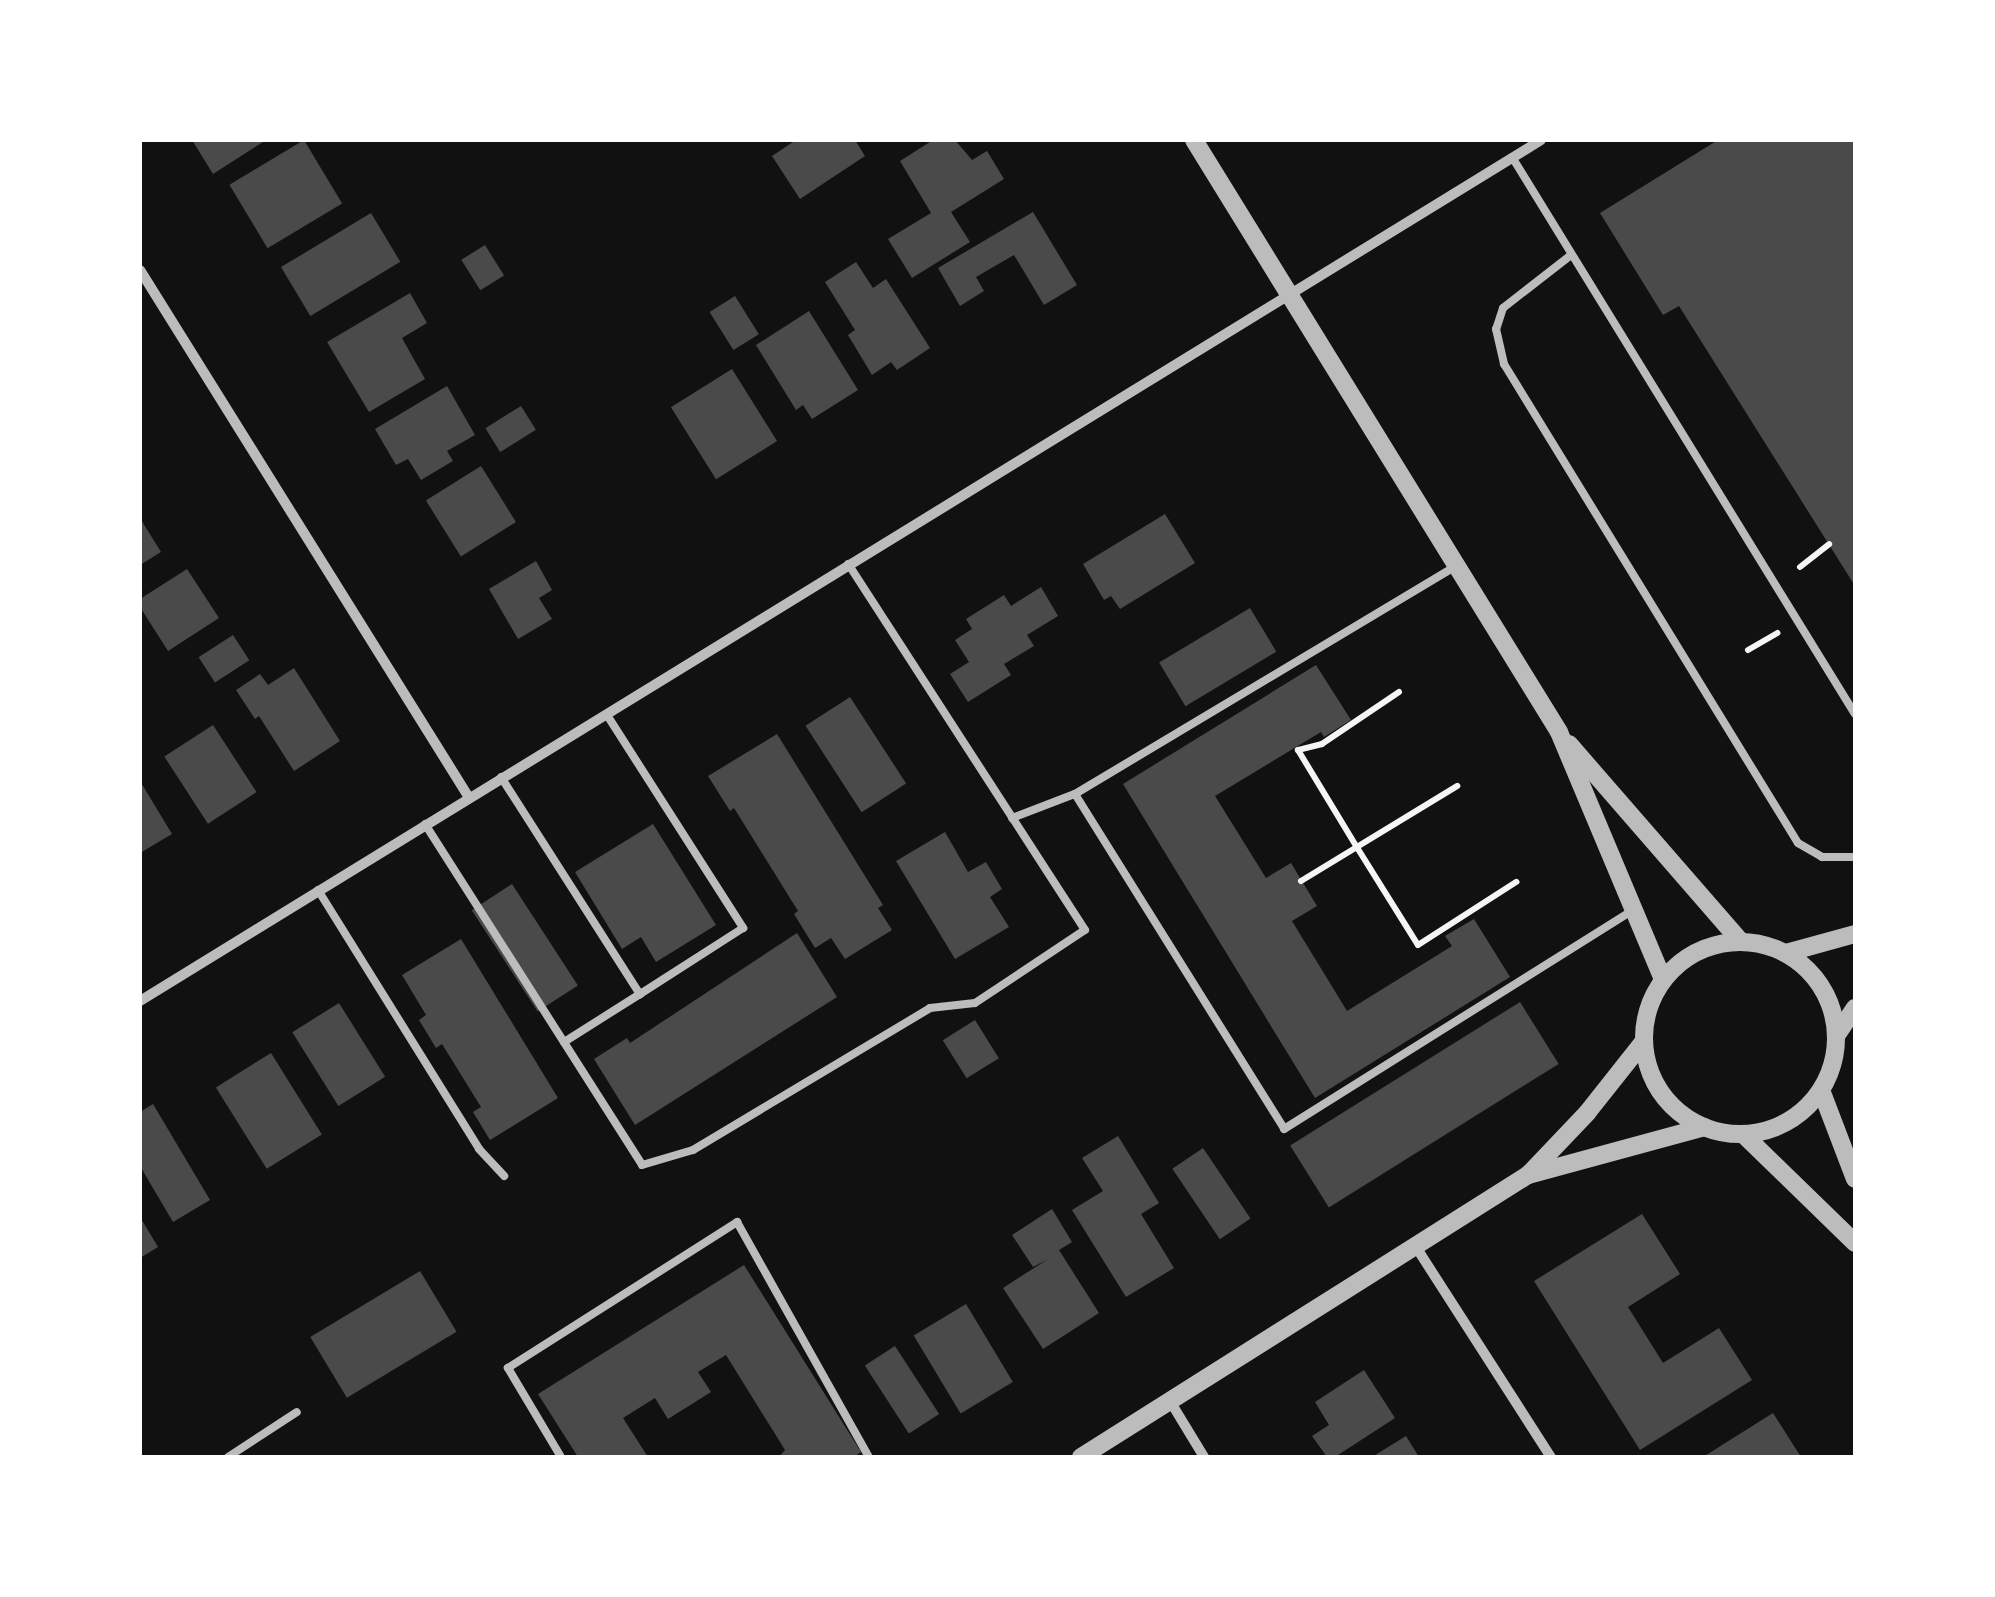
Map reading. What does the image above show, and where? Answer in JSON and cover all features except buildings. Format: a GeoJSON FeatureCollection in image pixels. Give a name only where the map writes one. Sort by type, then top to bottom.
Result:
{"type":"FeatureCollection","features":[{"type":"Feature","properties":{"kind":"street"},"geometry":{"type":"LineString","coordinates":[[1194,140],[1559,732],[1664,979]]}},
{"type":"Feature","properties":{"kind":"street"},"geometry":{"type":"LineString","coordinates":[[140,1001],[1540,140]]}},
{"type":"Feature","properties":{"kind":"street"},"geometry":{"type":"LineString","coordinates":[[140,270],[468,796]]}},
{"type":"Feature","properties":{"kind":"street"},"geometry":{"type":"LineString","coordinates":[[1559,732],[1740,942]]}},
{"type":"Feature","properties":{"kind":"street"},"geometry":{"type":"LineString","coordinates":[[1786,954],[1855,934]]}},
{"type":"Feature","properties":{"kind":"street"},"geometry":{"type":"LineString","coordinates":[[1528,1175],[1704,1127],[1743,1134],[1772,1128],[1792,1118],[1821,1090],[1834,1059],[1836,1036],[1823,989],[1786,954],[1740,942],[1691,954],[1664,979],[1646,1017],[1644,1041],[1651,1074],[1666,1098],[1704,1127]]}},
{"type":"Feature","properties":{"kind":"street"},"geometry":{"type":"LineString","coordinates":[[1836,1036],[1855,1008]]}},
{"type":"Feature","properties":{"kind":"street"},"geometry":{"type":"LineString","coordinates":[[1081,1457],[1528,1175],[1587,1113],[1644,1041]]}},
{"type":"Feature","properties":{"kind":"street"},"geometry":{"type":"LineString","coordinates":[[1821,1090],[1851,1156],[1855,1179]]}},
{"type":"Feature","properties":{"kind":"street"},"geometry":{"type":"LineString","coordinates":[[1743,1134],[1855,1243]]}},
{"type":"Feature","properties":{"kind":"street"},"geometry":{"type":"LineString","coordinates":[[1416,1248],[1551,1457]]}},
{"type":"Feature","properties":{"kind":"street"},"geometry":{"type":"LineString","coordinates":[[1170,1402],[1204,1457]]}},
{"type":"Feature","properties":{"kind":"lane"},"geometry":{"type":"LineString","coordinates":[[1512,158],[1855,714]]}},
{"type":"Feature","properties":{"kind":"lane"},"geometry":{"type":"LineString","coordinates":[[1571,255],[1504,308],[1496,329],[1504,364],[1798,843],[1822,857],[1855,858]]}},
{"type":"Feature","properties":{"kind":"lane"},"geometry":{"type":"LineString","coordinates":[[425,824],[642,1165],[693,1150],[930,1008],[975,1003],[1085,930],[848,564]]}},
{"type":"Feature","properties":{"kind":"lane"},"geometry":{"type":"LineString","coordinates":[[1012,818],[1076,794],[1457,565]]}},
{"type":"Feature","properties":{"kind":"lane"},"geometry":{"type":"LineString","coordinates":[[564,1042],[743,928],[607,714]]}},
{"type":"Feature","properties":{"kind":"lane"},"geometry":{"type":"LineString","coordinates":[[501,776],[640,994]]}},
{"type":"Feature","properties":{"kind":"lane"},"geometry":{"type":"LineString","coordinates":[[1076,794],[1284,1129],[1634,910]]}},
{"type":"Feature","properties":{"kind":"lane"},"geometry":{"type":"LineString","coordinates":[[318,890],[479,1148],[504,1176]]}},
{"type":"Feature","properties":{"kind":"lane"},"geometry":{"type":"LineString","coordinates":[[561,1457],[508,1368],[737,1222],[869,1457]]}},
{"type":"Feature","properties":{"kind":"lane"},"geometry":{"type":"LineString","coordinates":[[228,1457],[297,1412]]}},
{"type":"Feature","properties":{"kind":"path"},"geometry":{"type":"LineString","coordinates":[[1800,567],[1828,544]]}},
{"type":"Feature","properties":{"kind":"path"},"geometry":{"type":"LineString","coordinates":[[1748,650],[1797,620]]}},
{"type":"Feature","properties":{"kind":"path"},"geometry":{"type":"LineString","coordinates":[[1399,692],[1322,744],[1298,750],[1358,848],[1418,945],[1516,882]]}},
{"type":"Feature","properties":{"kind":"path"},"geometry":{"type":"LineString","coordinates":[[1301,881],[1457,786]]}}]}
